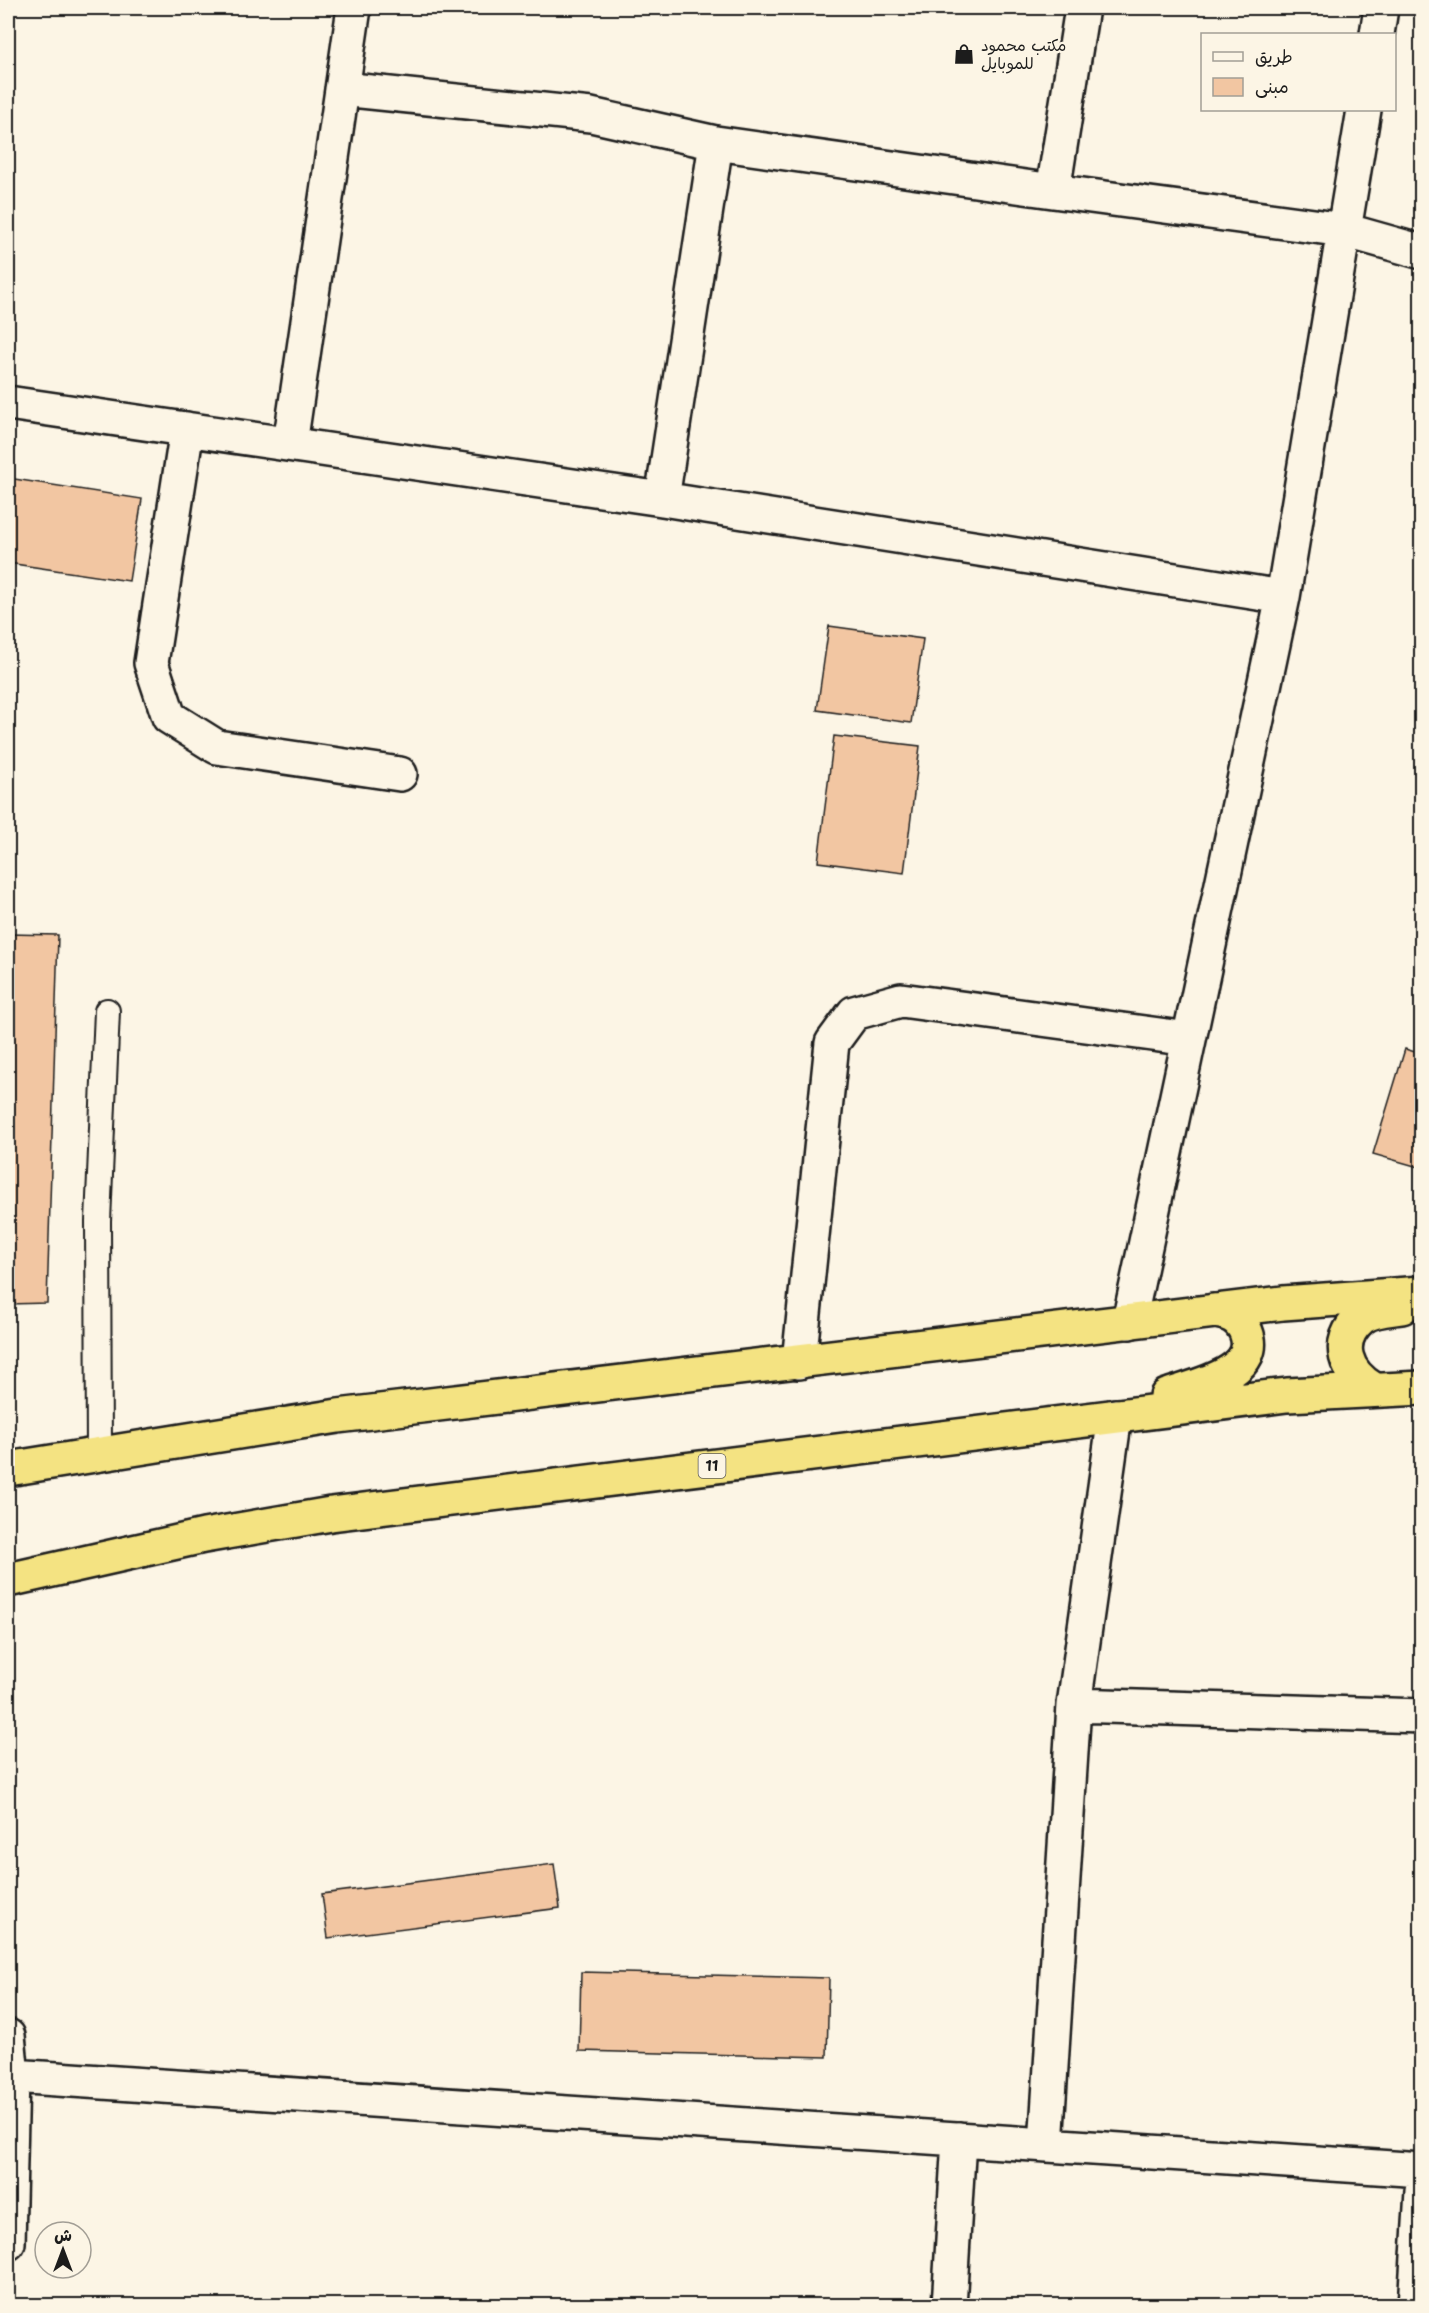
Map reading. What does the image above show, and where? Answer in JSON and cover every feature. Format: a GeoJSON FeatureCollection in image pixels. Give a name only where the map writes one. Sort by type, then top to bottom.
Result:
{"type":"FeatureCollection","features":[{"type":"Feature","properties":{"kind":"highway"},"geometry":{"type":"LineString","coordinates":[[8,1469],[99,1452],[338,1416],[1213,1311],[1341,1298],[1422,1293]]}},
{"type":"Feature","properties":{"kind":"highway"},"geometry":{"type":"LineString","coordinates":[[1373,1389],[1360,1381],[1351,1371],[1346,1357],[1346,1343],[1352,1329],[1361,1318],[1373,1311],[1422,1304]]}},
{"type":"Feature","properties":{"kind":"highway"},"geometry":{"type":"LineString","coordinates":[[1115,1416],[1226,1374],[1244,1361],[1248,1350],[1248,1338],[1244,1327],[1236,1317],[1226,1312],[1213,1311]]}},
{"type":"Feature","properties":{"kind":"highway","name":"11"},"geometry":{"type":"LineString","coordinates":[[8,1581],[204,1536],[331,1514],[1287,1395],[1422,1388]]}},
{"type":"Feature","properties":{"kind":"street"},"geometry":{"type":"LineString","coordinates":[[290,444],[354,8]]}},
{"type":"Feature","properties":{"kind":"street"},"geometry":{"type":"LineString","coordinates":[[1053,190],[1082,8]]}},
{"type":"Feature","properties":{"kind":"street"},"geometry":{"type":"LineString","coordinates":[[1377,33],[1381,8]]}},
{"type":"Feature","properties":{"kind":"street"},"geometry":{"type":"LineString","coordinates":[[342,89],[591,115],[716,143],[1344,230],[1422,252]]}},
{"type":"Feature","properties":{"kind":"street"},"geometry":{"type":"LineString","coordinates":[[1129,1322],[1283,597],[1364,111]]}},
{"type":"Feature","properties":{"kind":"street"},"geometry":{"type":"LineString","coordinates":[[662,499],[716,143]]}},
{"type":"Feature","properties":{"kind":"street"},"geometry":{"type":"LineString","coordinates":[[8,403],[662,499],[1283,597]]}},
{"type":"Feature","properties":{"kind":"street"},"geometry":{"type":"LineString","coordinates":[[187,429],[151,663],[169,717],[217,747],[400,774]]}},
{"type":"Feature","properties":{"kind":"street"},"geometry":{"type":"LineString","coordinates":[[799,1362],[832,1043],[854,1013],[901,1000],[1189,1039]]}},
{"type":"Feature","properties":{"kind":"street"},"geometry":{"type":"LineString","coordinates":[[1046,2145],[1074,1705],[1115,1416]]}},
{"type":"Feature","properties":{"kind":"street"},"geometry":{"type":"LineString","coordinates":[[1074,1705],[1422,1716]]}},
{"type":"Feature","properties":{"kind":"street"},"geometry":{"type":"LineString","coordinates":[[8,2036],[12,2076],[8,2243]]}},
{"type":"Feature","properties":{"kind":"street"},"geometry":{"type":"LineString","coordinates":[[12,2076],[1422,2170]]}},
{"type":"Feature","properties":{"kind":"street"},"geometry":{"type":"LineString","coordinates":[[950,2306],[959,2139]]}},
{"type":"Feature","properties":{"kind":"street"},"geometry":{"type":"LineString","coordinates":[[1414,2306],[1422,2191]]}},
{"type":"Feature","properties":{"kind":"lane"},"geometry":{"type":"LineString","coordinates":[[99,1452],[98,1221],[107,1011]]}},
{"type":"Feature","properties":{"kind":"building"},"geometry":{"type":"Polygon","coordinates":[[[8,478],[142,499],[129,581],[8,563],[8,478]]]}},
{"type":"Feature","properties":{"kind":"building"},"geometry":{"type":"Polygon","coordinates":[[[829,626],[923,639],[911,723],[817,710],[829,626]]]}},
{"type":"Feature","properties":{"kind":"building"},"geometry":{"type":"Polygon","coordinates":[[[834,736],[920,746],[904,873],[818,862],[834,736]]]}},
{"type":"Feature","properties":{"kind":"building"},"geometry":{"type":"Polygon","coordinates":[[[8,934],[58,935],[47,1303],[8,1304],[8,934]]]}},
{"type":"Feature","properties":{"kind":"building"},"geometry":{"type":"Polygon","coordinates":[[[1405,1049],[1422,1054],[1422,1168],[1373,1154],[1405,1049]]]}},
{"type":"Feature","properties":{"kind":"building"},"geometry":{"type":"Polygon","coordinates":[[[554,1864],[560,1908],[328,1938],[322,1894],[554,1864]]]}},
{"type":"Feature","properties":{"kind":"building"},"geometry":{"type":"Polygon","coordinates":[[[581,1972],[829,1978],[827,2057],[579,2051],[581,1972]]]}},
{"type":"Feature","properties":{"kind":"place","name":"مكتب محمود للموبايل"},"geometry":{"type":"Point","coordinates":[964,54]}}]}
